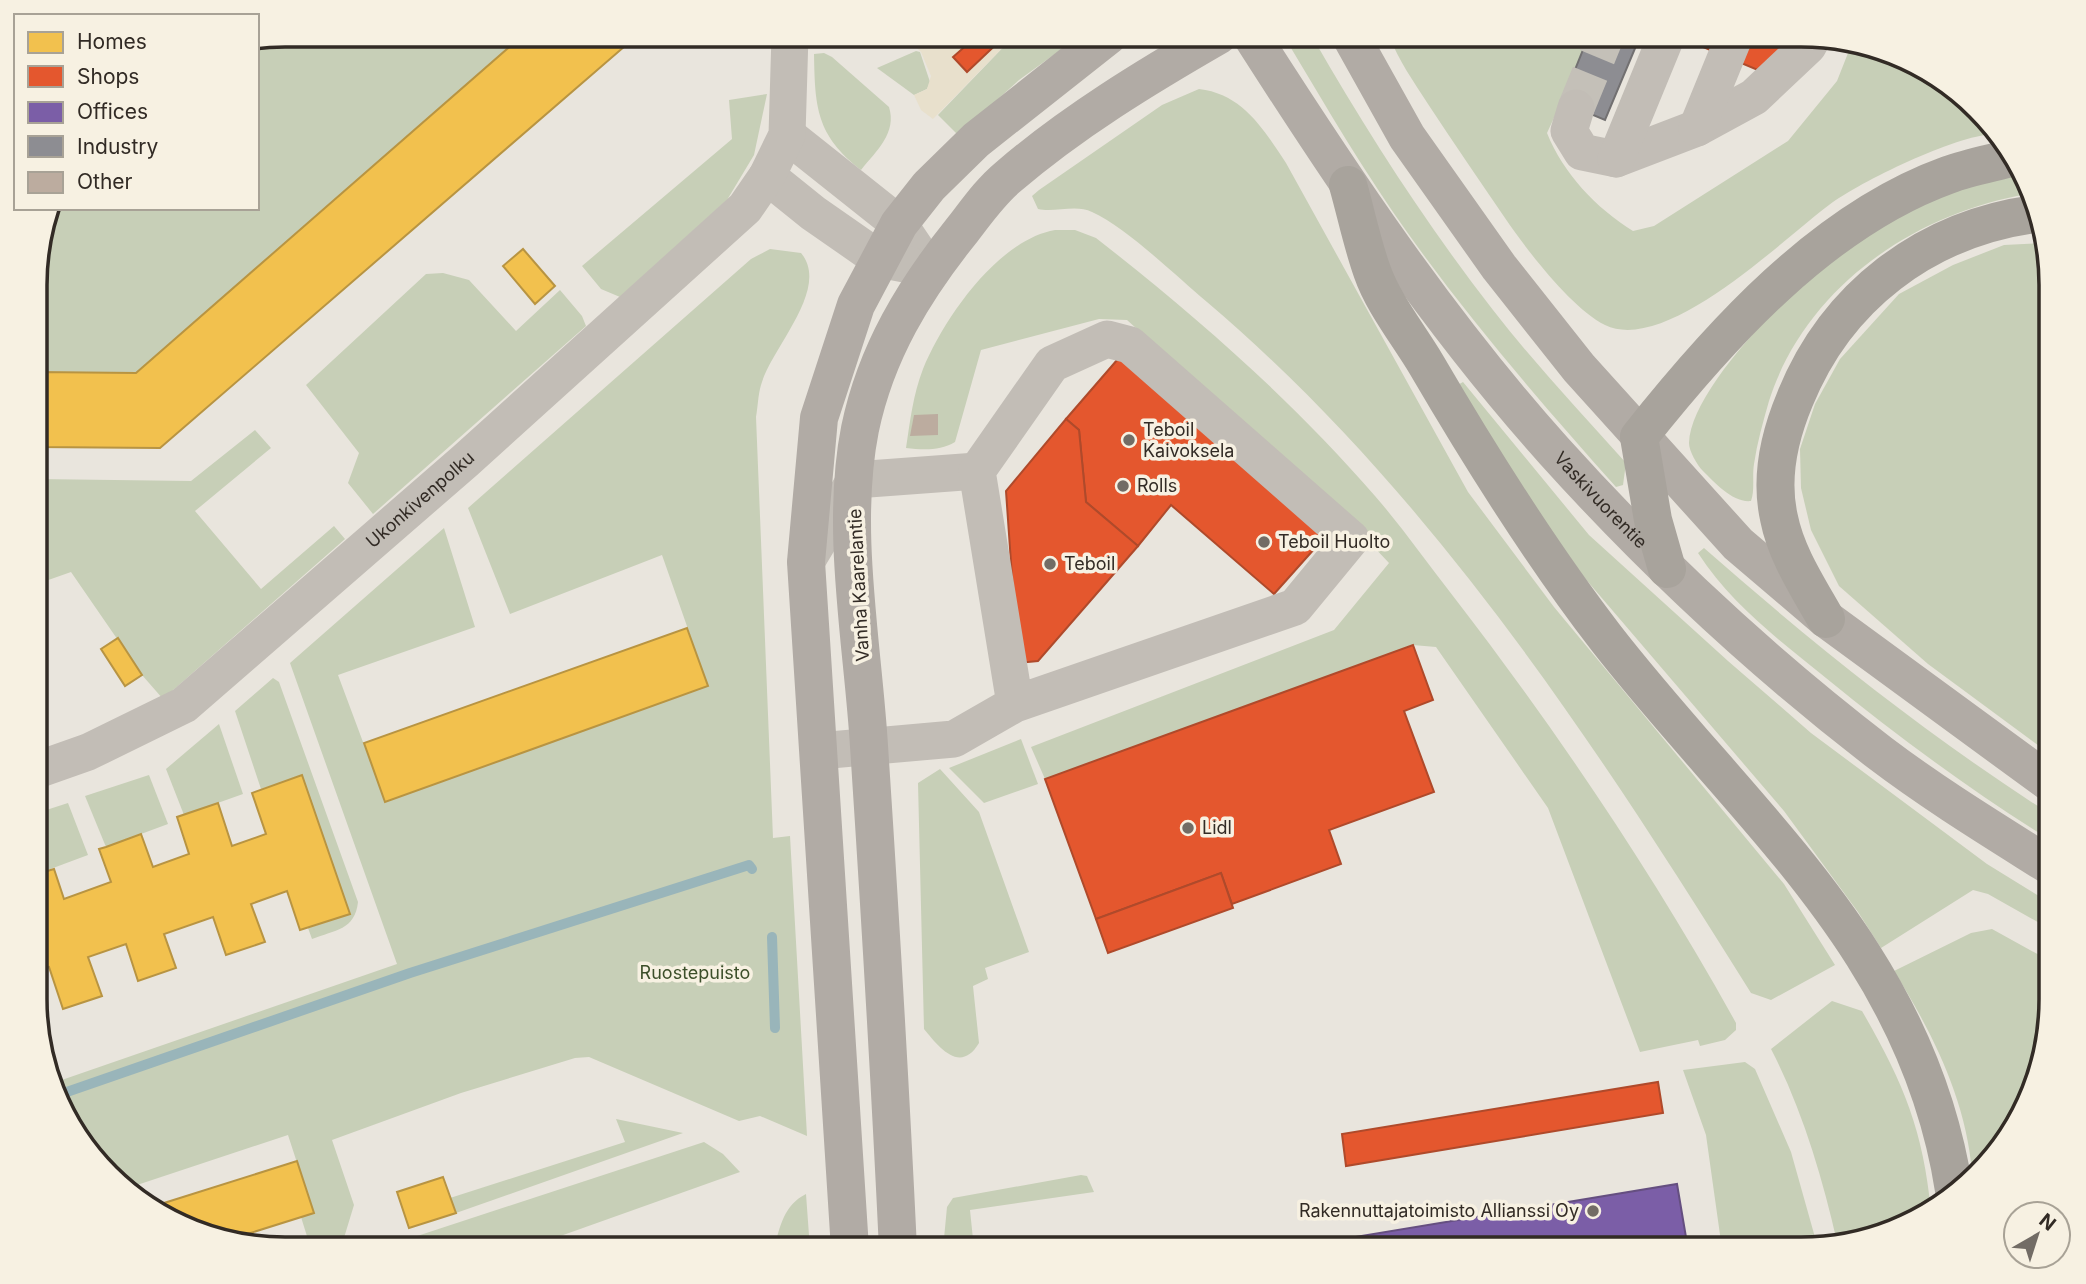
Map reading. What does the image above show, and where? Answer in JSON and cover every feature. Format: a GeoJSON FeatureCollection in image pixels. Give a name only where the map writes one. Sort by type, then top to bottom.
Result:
{"type":"FeatureCollection","features":[{"type":"Feature","properties":{"kind":"highway"},"geometry":{"type":"LineString","coordinates":[[1667,569],[1653,520],[1639,437],[1696,365],[1778,282],[1878,208],[1948,175],[2003,160]]}},
{"type":"Feature","properties":{"kind":"highway"},"geometry":{"type":"LineString","coordinates":[[1348,185],[1372,273],[1495,482],[1606,638],[1779,838],[1827,900],[1870,966],[1930,1087],[1946,1139],[1953,1182]]}},
{"type":"Feature","properties":{"kind":"highway"},"geometry":{"type":"LineString","coordinates":[[1826,619],[1791,553],[1779,519],[1775,478],[1782,429],[1816,354],[1848,310],[1879,280],[1913,256],[1953,234],[1998,219],[2028,215]]}},
{"type":"Feature","properties":{"kind":"main road"},"geometry":{"type":"LineString","coordinates":[[849,1237],[806,562],[818,418],[852,317],[879,258],[900,224],[929,186],[976,140],[1094,47]]}},
{"type":"Feature","properties":{"kind":"main road","name":"Vanha Kaarelantie"},"geometry":{"type":"LineString","coordinates":[[897,1237],[869,745],[854,541],[855,480],[860,430],[886,346],[930,270],[1007,177],[1118,97],[1199,47]]}},
{"type":"Feature","properties":{"kind":"main road","name":"Vaskivuorentie"},"geometry":{"type":"LineString","coordinates":[[1259,47],[1348,185],[1488,372],[1553,450],[1667,569],[1772,665],[1881,754],[2038,858]]}},
{"type":"Feature","properties":{"kind":"main road"},"geometry":{"type":"LineString","coordinates":[[1357,47],[1408,137],[1499,267],[1579,368],[1738,544],[1826,619],[2038,775]]}},
{"type":"Feature","properties":{"kind":"street","name":"Ukonkivenpolku"},"geometry":{"type":"LineString","coordinates":[[47,766],[88,752],[184,705],[465,461],[745,208],[767,176],[788,135],[790,47]]}},
{"type":"Feature","properties":{"kind":"street"},"geometry":{"type":"LineString","coordinates":[[1616,159],[1662,47]]}},
{"type":"Feature","properties":{"kind":"street"},"geometry":{"type":"LineString","coordinates":[[1697,128],[1730,47]]}},
{"type":"Feature","properties":{"kind":"street"},"geometry":{"type":"LineString","coordinates":[[1576,108],[1569,131],[1582,152],[1616,159],[1697,128],[1754,97],[1807,47]]}},
{"type":"Feature","properties":{"kind":"street"},"geometry":{"type":"LineString","coordinates":[[788,135],[900,224],[930,270]]}},
{"type":"Feature","properties":{"kind":"street"},"geometry":{"type":"LineString","coordinates":[[767,176],[813,213],[879,258],[930,270]]}},
{"type":"Feature","properties":{"kind":"street"},"geometry":{"type":"LineString","coordinates":[[819,751],[954,739],[1014,705],[1295,607],[1351,538],[1130,345],[1107,339],[1052,364],[977,471],[1014,705]]}},
{"type":"Feature","properties":{"kind":"street"},"geometry":{"type":"LineString","coordinates":[[806,562],[855,480],[977,471]]}},
{"type":"Feature","properties":{"kind":"green space"},"geometry":{"type":"Polygon","coordinates":[[[509,47],[136,373],[47,372],[49,254],[60,210],[259,210],[259,49],[509,47]]]}},
{"type":"Feature","properties":{"kind":"green space"},"geometry":{"type":"Polygon","coordinates":[[[1003,47],[1064,47],[1019,80],[958,135],[938,115],[1003,47]]]}},
{"type":"Feature","properties":{"kind":"green space"},"geometry":{"type":"Polygon","coordinates":[[[1318,47],[1398,177],[1444,244],[1541,369],[1626,463],[1623,485],[1616,487],[1456,298],[1407,232],[1362,164],[1291,48],[1318,47]]]}},
{"type":"Feature","properties":{"kind":"green space"},"geometry":{"type":"Polygon","coordinates":[[[1394,47],[1586,47],[1547,133],[1571,176],[1606,212],[1633,231],[1654,226],[1788,141],[1837,81],[1848,52],[1877,60],[1933,87],[1958,106],[1986,135],[1933,151],[1863,184],[1829,205],[1723,289],[1691,309],[1659,324],[1630,330],[1605,325],[1592,317],[1564,292],[1537,261],[1505,218],[1394,47]]]}},
{"type":"Feature","properties":{"kind":"green space"},"geometry":{"type":"Polygon","coordinates":[[[916,51],[920,52],[930,82],[927,89],[914,95],[877,68],[916,51]]]}},
{"type":"Feature","properties":{"kind":"green space"},"geometry":{"type":"Polygon","coordinates":[[[824,53],[889,107],[891,116],[888,133],[861,170],[835,145],[821,119],[815,90],[814,54],[824,53]]]}},
{"type":"Feature","properties":{"kind":"green space"},"geometry":{"type":"Polygon","coordinates":[[[1199,89],[1214,92],[1240,106],[1269,138],[1286,163],[1468,492],[1554,607],[1784,884],[1835,965],[1771,1000],[1751,993],[1632,807],[1570,716],[1505,626],[1437,539],[1365,456],[1289,376],[1136,241],[1106,219],[1086,210],[1038,209],[1032,196],[1039,190],[1162,105],[1199,89]]]}},
{"type":"Feature","properties":{"kind":"green space"},"geometry":{"type":"Polygon","coordinates":[[[767,94],[754,155],[727,200],[620,297],[601,289],[582,266],[732,139],[729,100],[767,94]]]}},
{"type":"Feature","properties":{"kind":"green space"},"geometry":{"type":"Polygon","coordinates":[[[2012,176],[2021,196],[1945,218],[1905,238],[1869,262],[1837,291],[1809,324],[1786,360],[1769,401],[1755,456],[1751,501],[1731,496],[1698,465],[1689,443],[1695,417],[1735,355],[1795,291],[1854,242],[1931,199],[1975,183],[2012,176]]]}},
{"type":"Feature","properties":{"kind":"green space"},"geometry":{"type":"Polygon","coordinates":[[[1055,230],[1075,230],[1096,238],[1170,298],[1277,393],[1385,508],[1492,647],[1637,858],[1736,1023],[1736,1030],[1725,1040],[1700,1046],[1698,1040],[1640,1052],[1548,808],[1436,647],[1413,645],[1045,779],[1031,747],[1334,630],[1389,563],[1338,509],[1127,320],[1099,319],[981,350],[955,442],[937,448],[906,448],[914,398],[923,369],[944,327],[959,305],[994,265],[1013,249],[1034,237],[1055,230]]]}},
{"type":"Feature","properties":{"kind":"green space"},"geometry":{"type":"Polygon","coordinates":[[[2035,243],[2038,270],[2038,745],[1928,664],[1839,586],[1811,530],[1801,488],[1800,449],[1815,404],[1840,359],[1899,294],[1953,265],[2004,245],[2035,243]]]}},
{"type":"Feature","properties":{"kind":"green space","name":"Ruostepuisto"},"geometry":{"type":"Polygon","coordinates":[[[770,249],[801,253],[808,267],[809,284],[804,301],[767,370],[760,389],[756,417],[773,838],[790,836],[807,1136],[760,1116],[739,1121],[589,1057],[575,1058],[461,1093],[332,1140],[354,1205],[344,1237],[307,1237],[301,1217],[313,1212],[288,1135],[137,1185],[106,1156],[87,1131],[62,1080],[397,964],[290,663],[444,528],[475,627],[338,675],[385,801],[708,686],[662,555],[510,614],[468,508],[751,259],[770,249]]]}},
{"type":"Feature","properties":{"kind":"green space"},"geometry":{"type":"Polygon","coordinates":[[[443,273],[469,280],[516,331],[560,290],[582,316],[586,326],[373,514],[348,483],[359,453],[306,385],[426,274],[443,273]]]}},
{"type":"Feature","properties":{"kind":"green space"},"geometry":{"type":"Polygon","coordinates":[[[1463,382],[1589,535],[1811,733],[1987,864],[2038,896],[2038,922],[1988,894],[1973,890],[1881,948],[1784,811],[1583,576],[1452,388],[1463,382]]]}},
{"type":"Feature","properties":{"kind":"green space"},"geometry":{"type":"Polygon","coordinates":[[[255,430],[271,448],[195,511],[261,589],[334,526],[345,539],[163,699],[142,675],[71,572],[47,580],[47,479],[191,481],[255,430]]]}},
{"type":"Feature","properties":{"kind":"green space"},"geometry":{"type":"Polygon","coordinates":[[[1704,548],[1872,688],[2038,806],[2038,832],[1964,783],[1853,700],[1741,605],[1725,589],[1698,553],[1704,548]]]}},
{"type":"Feature","properties":{"kind":"green space"},"geometry":{"type":"Polygon","coordinates":[[[273,678],[279,682],[358,902],[348,924],[312,939],[308,928],[349,914],[301,776],[261,789],[235,711],[273,678]]]}},
{"type":"Feature","properties":{"kind":"green space"},"geometry":{"type":"Polygon","coordinates":[[[219,724],[243,794],[184,815],[166,769],[219,724]]]}},
{"type":"Feature","properties":{"kind":"green space"},"geometry":{"type":"Polygon","coordinates":[[[1021,739],[1038,784],[984,803],[949,768],[1021,739]]]}},
{"type":"Feature","properties":{"kind":"green space"},"geometry":{"type":"Polygon","coordinates":[[[940,769],[979,812],[1029,952],[985,968],[988,979],[973,986],[979,1043],[964,1057],[950,1054],[924,1029],[918,783],[940,769]]]}},
{"type":"Feature","properties":{"kind":"green space"},"geometry":{"type":"Polygon","coordinates":[[[149,775],[168,824],[106,847],[85,796],[149,775]]]}},
{"type":"Feature","properties":{"kind":"green space"},"geometry":{"type":"Polygon","coordinates":[[[68,803],[88,855],[47,870],[47,810],[68,803]]]}},
{"type":"Feature","properties":{"kind":"green space"},"geometry":{"type":"Polygon","coordinates":[[[1992,929],[2038,954],[2038,1014],[2026,1075],[2014,1104],[1999,1131],[1971,1165],[1963,1118],[1955,1092],[1934,1042],[1894,971],[1971,933],[1992,929]]]}},
{"type":"Feature","properties":{"kind":"green space"},"geometry":{"type":"Polygon","coordinates":[[[1832,1001],[1862,1011],[1889,1061],[1909,1107],[1923,1155],[1929,1199],[1892,1219],[1835,1234],[1810,1143],[1771,1049],[1832,1001]]]}},
{"type":"Feature","properties":{"kind":"green space"},"geometry":{"type":"Polygon","coordinates":[[[1745,1062],[1755,1069],[1791,1152],[1815,1236],[1720,1236],[1706,1135],[1683,1070],[1745,1062]]]}},
{"type":"Feature","properties":{"kind":"green space"},"geometry":{"type":"Polygon","coordinates":[[[616,1119],[683,1133],[456,1213],[450,1198],[625,1142],[616,1119]]]}},
{"type":"Feature","properties":{"kind":"green space"},"geometry":{"type":"Polygon","coordinates":[[[704,1142],[723,1154],[740,1172],[558,1237],[414,1237],[704,1142]]]}},
{"type":"Feature","properties":{"kind":"green space"},"geometry":{"type":"Polygon","coordinates":[[[1081,1175],[1087,1176],[1094,1192],[970,1210],[973,1237],[944,1237],[947,1207],[953,1198],[1081,1175]]]}},
{"type":"Feature","properties":{"kind":"green space"},"geometry":{"type":"Polygon","coordinates":[[[806,1194],[809,1237],[777,1237],[788,1210],[806,1194]]]}},
{"type":"Feature","properties":{"kind":"shaded area"},"geometry":{"type":"Polygon","coordinates":[[[916,47],[1003,47],[933,119],[921,110],[914,95],[927,89],[931,76],[921,52],[916,47]]]}},
{"type":"Feature","properties":{"kind":"building: Homes"},"geometry":{"type":"Polygon","coordinates":[[[509,47],[624,47],[160,448],[47,447],[47,372],[136,373],[509,47]]]}},
{"type":"Feature","properties":{"kind":"building: Homes"},"geometry":{"type":"Polygon","coordinates":[[[523,249],[555,286],[535,304],[503,266],[523,249]]]}},
{"type":"Feature","properties":{"kind":"building: Homes"},"geometry":{"type":"Polygon","coordinates":[[[687,628],[708,686],[385,802],[364,743],[687,628]]]}},
{"type":"Feature","properties":{"kind":"building: Homes"},"geometry":{"type":"Polygon","coordinates":[[[118,638],[142,675],[125,686],[101,649],[118,638]]]}},
{"type":"Feature","properties":{"kind":"building: Homes"},"geometry":{"type":"Polygon","coordinates":[[[302,775],[350,914],[300,930],[287,891],[251,904],[265,942],[226,955],[213,917],[164,934],[176,968],[138,981],[126,944],[88,957],[102,996],[63,1009],[49,967],[47,968],[47,871],[54,869],[64,899],[111,882],[99,849],[141,834],[153,867],[189,854],[177,817],[218,803],[232,846],[266,834],[252,793],[302,775]]]}},
{"type":"Feature","properties":{"kind":"building: Homes"},"geometry":{"type":"Polygon","coordinates":[[[297,1161],[314,1213],[248,1234],[194,1219],[164,1203],[297,1161]]]}},
{"type":"Feature","properties":{"kind":"building: Homes"},"geometry":{"type":"Polygon","coordinates":[[[443,1177],[456,1213],[409,1228],[397,1192],[443,1177]]]}},
{"type":"Feature","properties":{"kind":"building: Shops"},"geometry":{"type":"Polygon","coordinates":[[[964,47],[993,47],[967,72],[953,57],[964,47]]]}},
{"type":"Feature","properties":{"kind":"building: Shops"},"geometry":{"type":"Polygon","coordinates":[[[1703,47],[1784,47],[1772,76],[1703,47]]]}},
{"type":"Feature","properties":{"kind":"building: Shops"},"geometry":{"type":"Polygon","coordinates":[[[1124,352],[1332,529],[1274,594],[1171,505],[1138,546],[1086,502],[1079,430],[1066,419],[1124,352]]]}},
{"type":"Feature","properties":{"kind":"building: Shops"},"geometry":{"type":"Polygon","coordinates":[[[1066,419],[1079,430],[1086,502],[1138,546],[1038,661],[1018,663],[1006,491],[1066,419]]]}},
{"type":"Feature","properties":{"kind":"building: Shops"},"geometry":{"type":"Polygon","coordinates":[[[1413,645],[1433,700],[1404,711],[1434,792],[1329,830],[1341,864],[1232,904],[1221,873],[1096,919],[1045,779],[1413,645]]]}},
{"type":"Feature","properties":{"kind":"building: Shops"},"geometry":{"type":"Polygon","coordinates":[[[1221,873],[1233,908],[1108,953],[1096,919],[1221,873]]]}},
{"type":"Feature","properties":{"kind":"building: Shops"},"geometry":{"type":"Polygon","coordinates":[[[1658,1082],[1663,1113],[1346,1166],[1342,1134],[1658,1082]]]}},
{"type":"Feature","properties":{"kind":"building: Offices"},"geometry":{"type":"Polygon","coordinates":[[[1677,1184],[1686,1236],[1359,1236],[1677,1184]]]}},
{"type":"Feature","properties":{"kind":"building: Industry"},"geometry":{"type":"Polygon","coordinates":[[[1584,47],[1636,47],[1605,120],[1562,102],[1584,47]]]}},
{"type":"Feature","properties":{"kind":"building: Other"},"geometry":{"type":"Polygon","coordinates":[[[938,414],[938,435],[910,436],[914,415],[938,414]]]}},
{"type":"Feature","properties":{"kind":"waterway"},"geometry":{"type":"LineString","coordinates":[[67,1092],[410,973],[749,865],[752,869]]}},
{"type":"Feature","properties":{"kind":"waterway"},"geometry":{"type":"LineString","coordinates":[[772,937],[775,1028]]}},
{"type":"Feature","properties":{"kind":"tunnel"},"geometry":{"type":"LineString","coordinates":[[1576,108],[1601,47]]}},
{"type":"Feature","properties":{"kind":"place","name":"Teboil Kaivoksela"},"geometry":{"type":"Point","coordinates":[1129,440]}},
{"type":"Feature","properties":{"kind":"place","name":"Rolls"},"geometry":{"type":"Point","coordinates":[1123,486]}},
{"type":"Feature","properties":{"kind":"place","name":"Teboil Huolto"},"geometry":{"type":"Point","coordinates":[1264,542]}},
{"type":"Feature","properties":{"kind":"place","name":"Teboil"},"geometry":{"type":"Point","coordinates":[1050,564]}},
{"type":"Feature","properties":{"kind":"place","name":"Lidl"},"geometry":{"type":"Point","coordinates":[1188,828]}},
{"type":"Feature","properties":{"kind":"place","name":"Rakennuttajatoimisto Allianssi Oy"},"geometry":{"type":"Point","coordinates":[1593,1211]}}]}
